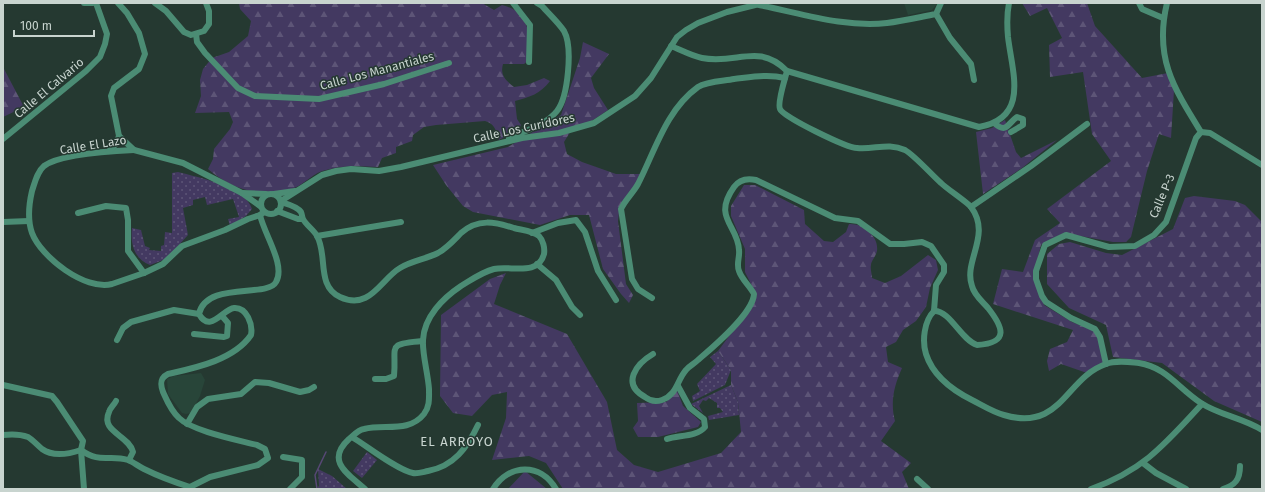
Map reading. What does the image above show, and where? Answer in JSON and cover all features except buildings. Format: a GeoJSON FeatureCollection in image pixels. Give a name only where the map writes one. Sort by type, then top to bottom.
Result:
{"type":"FeatureCollection","features":[{"type":"Feature","properties":{"kind":"street"},"geometry":{"type":"LineString","coordinates":[[84,3],[94,3]]}},
{"type":"Feature","properties":{"kind":"street","name":"Calle El Calvario"},"geometry":{"type":"LineString","coordinates":[[3,139],[75,81],[100,57],[107,34],[94,3]]}},
{"type":"Feature","properties":{"kind":"street"},"geometry":{"type":"LineString","coordinates":[[109,151],[116,144],[119,136],[111,96],[114,88],[139,69],[145,54],[144,46],[139,33],[127,13],[118,3]]}},
{"type":"Feature","properties":{"kind":"street"},"geometry":{"type":"LineString","coordinates":[[155,3],[170,16],[184,32],[192,35],[204,31],[209,24],[210,12],[206,3]]}},
{"type":"Feature","properties":{"kind":"street"},"geometry":{"type":"LineString","coordinates":[[513,3],[530,25],[529,62]]}},
{"type":"Feature","properties":{"kind":"street"},"geometry":{"type":"LineString","coordinates":[[496,143],[547,120],[557,111],[563,97],[569,50],[564,32],[542,6],[537,3]]}},
{"type":"Feature","properties":{"kind":"street"},"geometry":{"type":"LineString","coordinates":[[936,14],[941,3]]}},
{"type":"Feature","properties":{"kind":"street"},"geometry":{"type":"LineString","coordinates":[[671,46],[702,58],[726,60],[751,55],[761,55],[772,59],[786,71],[979,127],[994,123],[1010,109],[1013,102],[1015,91],[1008,35],[1009,3]]}},
{"type":"Feature","properties":{"kind":"street"},"geometry":{"type":"LineString","coordinates":[[1140,3],[1142,9],[1163,18]]}},
{"type":"Feature","properties":{"kind":"street"},"geometry":{"type":"LineString","coordinates":[[1167,3],[1163,18],[1162,40],[1165,64],[1181,99],[1201,132],[1210,133],[1262,165]]}},
{"type":"Feature","properties":{"kind":"street"},"geometry":{"type":"LineString","coordinates":[[761,4],[838,21],[862,23],[887,23],[936,14]]}},
{"type":"Feature","properties":{"kind":"street","name":"Calle Los Curidores"},"geometry":{"type":"LineString","coordinates":[[281,202],[297,190],[322,175],[336,171],[390,169],[496,143],[522,138],[559,134],[594,123],[635,96],[651,78],[677,37],[698,23],[727,12],[761,4]]}},
{"type":"Feature","properties":{"kind":"street"},"geometry":{"type":"LineString","coordinates":[[936,14],[950,38],[971,64],[974,80]]}},
{"type":"Feature","properties":{"kind":"street","name":"Calle Los Manantiales"},"geometry":{"type":"LineString","coordinates":[[196,34],[197,42],[238,88],[255,96],[319,99],[378,85],[449,63]]}},
{"type":"Feature","properties":{"kind":"street"},"geometry":{"type":"LineString","coordinates":[[786,71],[779,105],[781,112],[796,122],[850,147],[857,148],[884,145],[906,150],[953,194],[971,207],[978,222],[979,240],[970,268],[972,286],[975,293],[1000,323],[1001,332],[991,343],[977,346],[966,339],[946,316],[938,311],[934,311]]}},
{"type":"Feature","properties":{"kind":"street"},"geometry":{"type":"LineString","coordinates":[[652,298],[638,288],[632,279],[621,209],[637,185],[656,143],[669,120],[685,100],[699,86],[717,81],[763,76],[785,78]]}},
{"type":"Feature","properties":{"kind":"street"},"geometry":{"type":"LineString","coordinates":[[994,123],[1003,128],[1008,126],[1017,117],[1024,118],[1022,125],[1011,132]]}},
{"type":"Feature","properties":{"kind":"street"},"geometry":{"type":"LineString","coordinates":[[971,207],[1031,166],[1087,124]]}},
{"type":"Feature","properties":{"kind":"street","name":"Calle P-3"},"geometry":{"type":"LineString","coordinates":[[1106,364],[1100,337],[1095,329],[1071,318],[1046,302],[1042,296],[1036,279],[1036,271],[1045,245],[1066,235],[1109,247],[1135,246],[1154,235],[1166,222],[1196,138],[1201,132]]}},
{"type":"Feature","properties":{"kind":"street"},"geometry":{"type":"LineString","coordinates":[[119,136],[134,150],[183,163],[242,193],[261,210],[271,214],[278,212],[302,219]]}},
{"type":"Feature","properties":{"kind":"street","name":"Calle El Lazo"},"geometry":{"type":"LineString","coordinates":[[134,150],[109,151],[64,158],[44,166],[36,178],[30,197],[29,221],[33,234],[47,255],[64,269],[83,280],[107,286],[144,273],[163,264],[182,246],[225,230],[248,219],[261,210]]}},
{"type":"Feature","properties":{"kind":"street"},"geometry":{"type":"LineString","coordinates":[[653,354],[641,361],[632,377],[633,384],[638,394],[651,401],[662,400],[672,394],[678,386],[681,375],[687,368],[723,339],[750,308],[754,299],[752,289],[739,272],[738,263],[740,249],[725,210],[726,203],[734,187],[748,178],[756,180],[835,218],[858,221],[890,244],[922,242],[931,246],[944,265],[944,268],[936,285],[934,311],[927,324],[924,344],[928,358],[936,372],[952,389],[1003,415],[1025,418],[1048,412],[1062,402],[1086,375],[1106,364],[1117,362],[1139,363],[1158,369],[1202,404],[1262,430]]}},
{"type":"Feature","properties":{"kind":"street"},"geometry":{"type":"LineString","coordinates":[[242,193],[270,194],[297,190]]}},
{"type":"Feature","properties":{"kind":"street"},"geometry":{"type":"LineString","coordinates":[[270,194],[281,202],[297,208],[302,213],[302,219],[317,236],[321,245],[323,271],[329,287],[341,298],[356,299],[373,294],[400,267],[437,253],[450,245],[466,229],[478,223],[499,223],[532,233],[540,237],[544,249],[542,259],[537,264],[524,269],[496,268],[487,271],[460,287],[436,309],[425,328],[423,341],[429,383],[430,401],[427,410],[421,418],[411,424],[361,429],[339,451],[338,458],[345,472],[365,489]]}},
{"type":"Feature","properties":{"kind":"street"},"geometry":{"type":"LineString","coordinates":[[199,314],[203,306],[218,296],[242,290],[267,289],[276,283],[279,268],[276,254],[261,210],[262,197],[270,194]]}},
{"type":"Feature","properties":{"kind":"street"},"geometry":{"type":"LineString","coordinates":[[278,212],[281,202]]}},
{"type":"Feature","properties":{"kind":"street"},"geometry":{"type":"LineString","coordinates":[[78,213],[106,206],[126,208],[128,220],[128,252],[144,273]]}},
{"type":"Feature","properties":{"kind":"street"},"geometry":{"type":"LineString","coordinates":[[532,233],[558,223],[576,220],[584,232],[598,271],[616,300]]}},
{"type":"Feature","properties":{"kind":"street"},"geometry":{"type":"LineString","coordinates":[[3,222],[29,221]]}},
{"type":"Feature","properties":{"kind":"street"},"geometry":{"type":"LineString","coordinates":[[317,236],[401,222]]}},
{"type":"Feature","properties":{"kind":"street"},"geometry":{"type":"LineString","coordinates":[[537,264],[556,280],[572,307],[580,315]]}},
{"type":"Feature","properties":{"kind":"street"},"geometry":{"type":"LineString","coordinates":[[3,435],[20,435],[29,438],[44,450],[51,453],[67,454],[81,450],[94,457],[107,459],[120,458],[129,460],[144,469],[190,488],[210,477],[263,462],[268,458],[265,450],[257,445],[196,428],[187,424],[172,410],[162,388],[161,380],[168,374],[204,365],[218,359],[233,351],[248,338],[252,332],[251,324],[243,312],[235,308],[222,316],[208,321],[201,318],[199,314],[174,310],[131,322],[123,328],[117,340]]}},
{"type":"Feature","properties":{"kind":"street"},"geometry":{"type":"LineString","coordinates":[[194,334],[227,336],[228,323],[222,316]]}},
{"type":"Feature","properties":{"kind":"street"},"geometry":{"type":"LineString","coordinates":[[376,379],[391,379],[394,376],[393,351],[397,346],[404,343],[423,341]]}},
{"type":"Feature","properties":{"kind":"street"},"geometry":{"type":"LineString","coordinates":[[187,424],[196,408],[208,399],[241,394],[256,382],[269,383],[300,392],[314,387]]}},
{"type":"Feature","properties":{"kind":"street"},"geometry":{"type":"LineString","coordinates":[[3,385],[52,396],[83,441],[81,450],[84,489]]}},
{"type":"Feature","properties":{"kind":"street"},"geometry":{"type":"LineString","coordinates":[[667,439],[676,436],[699,433],[705,427],[704,419],[690,408],[678,386]]}},
{"type":"Feature","properties":{"kind":"street"},"geometry":{"type":"LineString","coordinates":[[116,401],[109,411],[107,420],[109,426],[114,432],[130,444],[133,452],[129,460]]}},
{"type":"Feature","properties":{"kind":"street"},"geometry":{"type":"LineString","coordinates":[[1091,489],[1118,478],[1143,464],[1202,404]]}},
{"type":"Feature","properties":{"kind":"street"},"geometry":{"type":"LineString","coordinates":[[352,437],[404,470],[414,474],[436,469],[456,458],[468,446],[478,426]]}},
{"type":"Feature","properties":{"kind":"street"},"geometry":{"type":"LineString","coordinates":[[283,457],[302,460],[302,477],[290,489]]}},
{"type":"Feature","properties":{"kind":"street"},"geometry":{"type":"LineString","coordinates":[[1143,464],[1156,474],[1186,489]]}},
{"type":"Feature","properties":{"kind":"street"},"geometry":{"type":"LineString","coordinates":[[1223,489],[1238,481],[1240,466]]}},
{"type":"Feature","properties":{"kind":"street"},"geometry":{"type":"LineString","coordinates":[[493,489],[507,474],[525,468],[537,471],[544,475],[556,489]]}},
{"type":"Feature","properties":{"kind":"street"},"geometry":{"type":"LineString","coordinates":[[916,479],[928,489]]}},
{"type":"Feature","properties":{"kind":"shaded area"},"geometry":{"type":"Polygon","coordinates":[[[904,3],[938,3],[932,10],[908,15],[904,3]]]}},
{"type":"Feature","properties":{"kind":"shaded area"},"geometry":{"type":"Polygon","coordinates":[[[201,373],[205,380],[200,396],[191,413],[182,413],[168,394],[167,379],[174,376],[201,373]]]}},
{"type":"Feature","properties":{"kind":"green space"},"geometry":{"type":"Polygon","coordinates":[[[239,3],[482,3],[494,10],[502,5],[511,8],[523,19],[528,33],[530,59],[524,64],[503,64],[502,71],[504,77],[514,87],[527,85],[544,78],[550,81],[534,94],[515,101],[517,119],[521,125],[519,129],[499,140],[496,130],[485,121],[424,127],[413,135],[412,141],[396,147],[396,153],[382,158],[378,167],[359,166],[332,168],[317,173],[294,188],[283,191],[260,193],[248,190],[227,182],[208,169],[213,159],[214,149],[230,129],[233,122],[229,112],[195,113],[201,96],[200,80],[203,69],[212,58],[229,52],[248,36],[251,21],[240,9],[239,3]]]}},
{"type":"Feature","properties":{"kind":"green space"},"geometry":{"type":"Polygon","coordinates":[[[1022,3],[1087,3],[1095,26],[1142,78],[1168,73],[1174,90],[1171,138],[1159,134],[1147,171],[1131,237],[1126,242],[1113,242],[1064,233],[1041,245],[1034,273],[1044,305],[1072,322],[1097,332],[1106,365],[1087,373],[1061,364],[1049,371],[1047,361],[1050,349],[1067,342],[1073,330],[993,304],[1002,269],[1023,272],[1035,240],[1060,223],[1047,209],[1111,161],[1092,134],[1083,72],[1050,77],[1049,45],[1062,38],[1047,8],[1030,16],[1022,3]]]}},
{"type":"Feature","properties":{"kind":"green space"},"geometry":{"type":"Polygon","coordinates":[[[583,42],[609,54],[591,78],[594,88],[608,110],[587,124],[572,129],[564,142],[567,154],[582,162],[616,174],[644,174],[620,205],[618,221],[626,284],[633,295],[629,303],[603,269],[589,215],[570,215],[540,225],[473,212],[463,206],[446,185],[433,165],[508,147],[561,115],[580,58],[583,42]]]}},
{"type":"Feature","properties":{"kind":"green space"},"geometry":{"type":"Polygon","coordinates":[[[3,67],[24,107],[3,117],[3,67]]]}},
{"type":"Feature","properties":{"kind":"green space"},"geometry":{"type":"Polygon","coordinates":[[[1005,120],[1016,152],[1021,158],[1057,140],[1022,168],[983,194],[976,132],[992,128],[1005,120]]]}},
{"type":"Feature","properties":{"kind":"green space"},"geometry":{"type":"Polygon","coordinates":[[[178,172],[208,180],[231,189],[248,201],[252,209],[246,216],[230,226],[228,219],[239,217],[233,199],[207,205],[205,197],[193,200],[193,205],[183,208],[188,235],[166,259],[150,265],[145,263],[135,251],[132,240],[132,228],[141,230],[145,246],[150,248],[149,250],[161,251],[161,246],[164,245],[165,232],[172,233],[172,173],[178,172]]]}},
{"type":"Feature","properties":{"kind":"green space"},"geometry":{"type":"Polygon","coordinates":[[[744,185],[755,185],[804,210],[805,224],[824,241],[833,242],[846,232],[849,224],[854,224],[865,228],[873,236],[877,245],[877,251],[871,263],[872,278],[885,283],[901,276],[928,255],[936,260],[938,270],[930,288],[926,307],[916,321],[903,330],[896,342],[886,347],[888,362],[902,368],[897,381],[893,401],[895,421],[881,441],[911,463],[902,472],[909,489],[563,489],[546,463],[529,456],[492,460],[506,418],[507,392],[492,395],[472,416],[453,413],[440,396],[441,315],[490,279],[506,273],[500,285],[494,304],[567,334],[607,402],[617,450],[634,465],[658,472],[721,453],[741,432],[738,402],[731,385],[731,370],[718,351],[738,324],[755,292],[745,272],[745,249],[731,216],[731,206],[744,185]]]}},
{"type":"Feature","properties":{"kind":"green space"},"geometry":{"type":"Polygon","coordinates":[[[1194,196],[1235,201],[1245,205],[1262,222],[1262,422],[1214,401],[1162,363],[1113,357],[1106,325],[1069,308],[1047,284],[1047,254],[1059,244],[1070,242],[1106,253],[1122,255],[1173,229],[1185,198],[1194,196]]]}},
{"type":"Feature","properties":{"kind":"green space"},"geometry":{"type":"Polygon","coordinates":[[[718,351],[731,370],[725,385],[693,401],[692,396],[700,391],[697,384],[716,364],[710,357],[718,351]]]}},
{"type":"Feature","properties":{"kind":"green space"},"geometry":{"type":"Polygon","coordinates":[[[731,385],[738,402],[739,415],[709,420],[708,416],[723,412],[720,408],[717,408],[717,403],[709,398],[706,401],[703,400],[699,406],[703,413],[691,404],[731,385]]]}},
{"type":"Feature","properties":{"kind":"green space"},"geometry":{"type":"Polygon","coordinates":[[[677,390],[683,406],[701,422],[698,427],[658,437],[638,437],[633,428],[638,421],[637,403],[666,402],[677,390]]]}},
{"type":"Feature","properties":{"kind":"green space"},"geometry":{"type":"Polygon","coordinates":[[[367,452],[377,460],[362,478],[353,471],[367,452]]]}},
{"type":"Feature","properties":{"kind":"green space"},"geometry":{"type":"Polygon","coordinates":[[[318,469],[332,476],[347,489],[317,489],[319,486],[318,469]]]}},
{"type":"Feature","properties":{"kind":"green space"},"geometry":{"type":"Polygon","coordinates":[[[525,471],[547,489],[508,489],[525,471]]]}},
{"type":"Feature","properties":{"kind":"waterway"},"geometry":{"type":"LineString","coordinates":[[317,489],[315,475],[326,452]]}},
{"type":"Feature","properties":{"kind":"district","name":"EL ARROYO"},"geometry":{"type":"Point","coordinates":[457,441]}}]}
